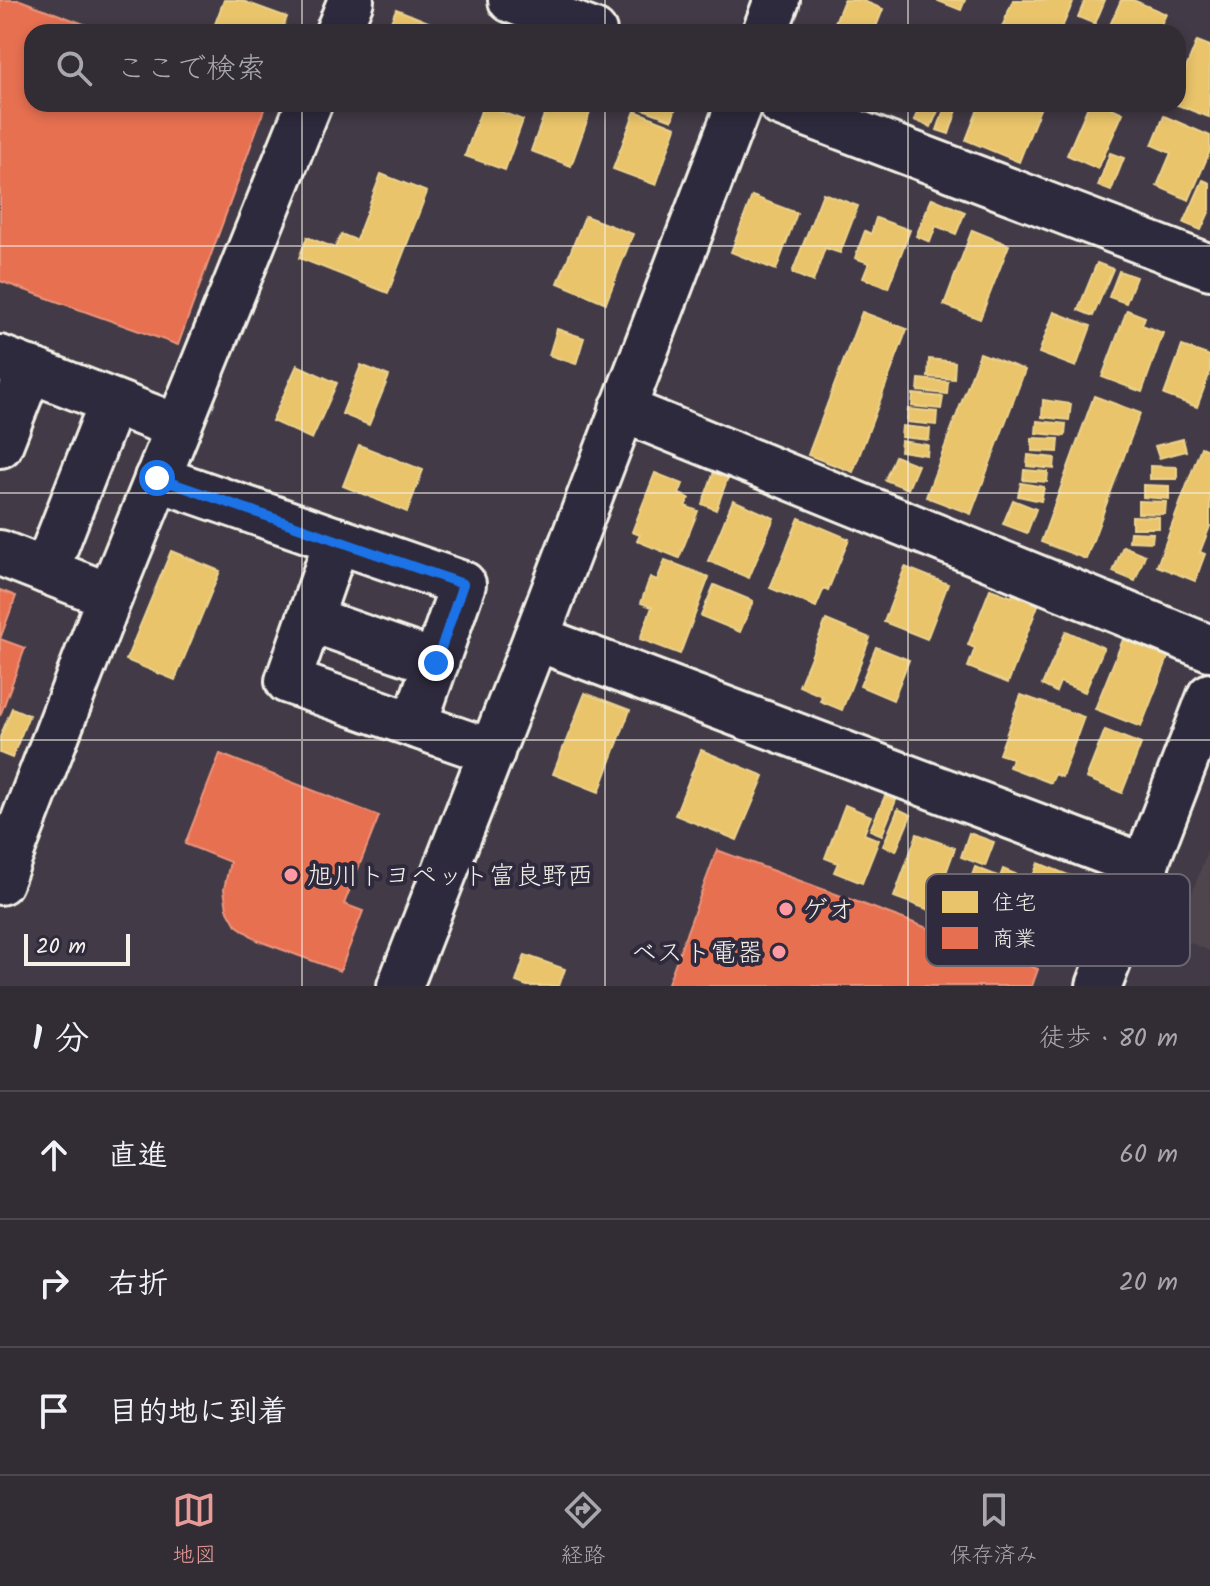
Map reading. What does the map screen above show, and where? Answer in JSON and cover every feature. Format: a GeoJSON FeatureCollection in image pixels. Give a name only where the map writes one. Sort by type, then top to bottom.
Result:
{"type":"FeatureCollection","features":[{"type":"Feature","properties":{"kind":"street"},"geometry":{"type":"LineString","coordinates":[[341,24],[351,0]]}},
{"type":"Feature","properties":{"kind":"street"},"geometry":{"type":"LineString","coordinates":[[511,0],[573,24]]}},
{"type":"Feature","properties":{"kind":"street"},"geometry":{"type":"LineString","coordinates":[[768,24],[777,0]]}},
{"type":"Feature","properties":{"kind":"street"},"geometry":{"type":"LineString","coordinates":[[2,869],[306,112]]}},
{"type":"Feature","properties":{"kind":"street"},"geometry":{"type":"LineString","coordinates":[[400,986],[736,112]]}},
{"type":"Feature","properties":{"kind":"street"},"geometry":{"type":"LineString","coordinates":[[802,112],[1210,267]]}},
{"type":"Feature","properties":{"kind":"street"},"geometry":{"type":"LineString","coordinates":[[0,445],[15,364],[178,427]]}},
{"type":"Feature","properties":{"kind":"street"},"geometry":{"type":"LineString","coordinates":[[46,571],[112,402]]}},
{"type":"Feature","properties":{"kind":"street"},"geometry":{"type":"LineString","coordinates":[[622,409],[1210,648]]}},
{"type":"Feature","properties":{"kind":"street"},"geometry":{"type":"LineString","coordinates":[[157,478],[463,584],[414,725]]}},
{"type":"Feature","properties":{"kind":"street"},"geometry":{"type":"LineString","coordinates":[[337,540],[288,681],[492,752]]}},
{"type":"Feature","properties":{"kind":"street"},"geometry":{"type":"LineString","coordinates":[[0,553],[110,596]]}},
{"type":"Feature","properties":{"kind":"street"},"geometry":{"type":"LineString","coordinates":[[310,619],[436,663]]}},
{"type":"Feature","properties":{"kind":"street"},"geometry":{"type":"LineString","coordinates":[[536,638],[1146,867]]}},
{"type":"Feature","properties":{"kind":"street"},"geometry":{"type":"LineString","coordinates":[[1143,874],[1210,696]]}},
{"type":"Feature","properties":{"kind":"street"},"geometry":{"type":"LineString","coordinates":[[1099,986],[1107,966]]}},
{"type":"Feature","properties":{"kind":"shaded area"},"geometry":{"type":"Polygon","coordinates":[[[1210,844],[1210,951],[1190,943],[1190,899],[1210,844]]]}},
{"type":"Feature","properties":{"kind":"building: 住宅"},"geometry":{"type":"Polygon","coordinates":[[[224,0],[240,0],[287,17],[284,24],[215,24],[224,0]]]}},
{"type":"Feature","properties":{"kind":"building: 住宅"},"geometry":{"type":"Polygon","coordinates":[[[844,0],[861,0],[883,9],[877,24],[834,24],[844,0]]]}},
{"type":"Feature","properties":{"kind":"building: 住宅"},"geometry":{"type":"Polygon","coordinates":[[[936,0],[965,0],[961,10],[936,0]]]}},
{"type":"Feature","properties":{"kind":"building: 住宅"},"geometry":{"type":"Polygon","coordinates":[[[1013,0],[1074,0],[1064,24],[1003,24],[1013,0]]]}},
{"type":"Feature","properties":{"kind":"building: 住宅"},"geometry":{"type":"Polygon","coordinates":[[[1085,0],[1105,0],[1095,24],[1078,17],[1085,0]]]}},
{"type":"Feature","properties":{"kind":"building: 住宅"},"geometry":{"type":"Polygon","coordinates":[[[1121,0],[1133,0],[1166,14],[1162,24],[1110,24],[1121,0]]]}},
{"type":"Feature","properties":{"kind":"building: 住宅"},"geometry":{"type":"Polygon","coordinates":[[[396,9],[431,23],[431,24],[390,24],[396,9]]]}},
{"type":"Feature","properties":{"kind":"building: 住宅"},"geometry":{"type":"Polygon","coordinates":[[[1197,41],[1210,46],[1209,117],[1186,108],[1186,68],[1197,41]]]}},
{"type":"Feature","properties":{"kind":"building: 住宅"},"geometry":{"type":"Polygon","coordinates":[[[481,112],[502,112],[523,120],[505,170],[465,156],[481,112]]]}},
{"type":"Feature","properties":{"kind":"building: 住宅"},"geometry":{"type":"Polygon","coordinates":[[[545,112],[590,112],[571,166],[531,151],[545,112]]]}},
{"type":"Feature","properties":{"kind":"building: 住宅"},"geometry":{"type":"Polygon","coordinates":[[[635,112],[676,127],[656,185],[613,169],[635,112]]]}},
{"type":"Feature","properties":{"kind":"building: 住宅"},"geometry":{"type":"Polygon","coordinates":[[[651,112],[674,112],[672,120],[651,112]]]}},
{"type":"Feature","properties":{"kind":"building: 住宅"},"geometry":{"type":"Polygon","coordinates":[[[918,112],[938,112],[931,127],[914,120],[918,112]]]}},
{"type":"Feature","properties":{"kind":"building: 住宅"},"geometry":{"type":"Polygon","coordinates":[[[943,112],[956,112],[949,134],[937,130],[943,112]]]}},
{"type":"Feature","properties":{"kind":"building: 住宅"},"geometry":{"type":"Polygon","coordinates":[[[977,112],[1039,112],[1019,162],[966,140],[977,112]]]}},
{"type":"Feature","properties":{"kind":"building: 住宅"},"geometry":{"type":"Polygon","coordinates":[[[1086,112],[1123,113],[1098,169],[1067,155],[1086,112]]]}},
{"type":"Feature","properties":{"kind":"building: 住宅"},"geometry":{"type":"Polygon","coordinates":[[[1164,116],[1210,136],[1210,151],[1189,200],[1157,186],[1171,153],[1152,145],[1164,116]]]}},
{"type":"Feature","properties":{"kind":"building: 住宅"},"geometry":{"type":"Polygon","coordinates":[[[1110,153],[1124,158],[1111,191],[1098,186],[1110,153]]]}},
{"type":"Feature","properties":{"kind":"building: 住宅"},"geometry":{"type":"Polygon","coordinates":[[[381,174],[427,192],[388,293],[299,258],[307,237],[335,248],[341,234],[356,240],[381,174]]]}},
{"type":"Feature","properties":{"kind":"building: 住宅"},"geometry":{"type":"Polygon","coordinates":[[[1203,180],[1210,183],[1210,210],[1201,230],[1184,223],[1203,180]]]}},
{"type":"Feature","properties":{"kind":"building: 住宅"},"geometry":{"type":"Polygon","coordinates":[[[823,193],[858,206],[840,253],[825,248],[813,282],[792,273],[823,193]]]}},
{"type":"Feature","properties":{"kind":"building: 住宅"},"geometry":{"type":"Polygon","coordinates":[[[752,196],[797,213],[776,270],[731,252],[752,196]]]}},
{"type":"Feature","properties":{"kind":"building: 住宅"},"geometry":{"type":"Polygon","coordinates":[[[932,198],[965,212],[956,234],[936,226],[930,242],[916,236],[932,198]]]}},
{"type":"Feature","properties":{"kind":"building: 住宅"},"geometry":{"type":"Polygon","coordinates":[[[585,216],[633,234],[606,303],[558,283],[585,216]]]}},
{"type":"Feature","properties":{"kind":"building: 住宅"},"geometry":{"type":"Polygon","coordinates":[[[876,218],[910,230],[888,288],[863,278],[869,263],[855,258],[865,231],[871,234],[876,218]]]}},
{"type":"Feature","properties":{"kind":"building: 住宅"},"geometry":{"type":"Polygon","coordinates":[[[972,230],[1009,245],[980,319],[944,305],[972,230]]]}},
{"type":"Feature","properties":{"kind":"building: 住宅"},"geometry":{"type":"Polygon","coordinates":[[[1097,263],[1113,269],[1093,316],[1078,310],[1097,263]]]}},
{"type":"Feature","properties":{"kind":"building: 住宅"},"geometry":{"type":"Polygon","coordinates":[[[1119,271],[1136,277],[1126,303],[1109,297],[1119,271]]]}},
{"type":"Feature","properties":{"kind":"building: 住宅"},"geometry":{"type":"Polygon","coordinates":[[[1127,310],[1145,317],[1142,325],[1163,333],[1142,392],[1102,377],[1127,310]]]}},
{"type":"Feature","properties":{"kind":"building: 住宅"},"geometry":{"type":"Polygon","coordinates":[[[862,312],[907,329],[853,472],[808,455],[862,312]]]}},
{"type":"Feature","properties":{"kind":"building: 住宅"},"geometry":{"type":"Polygon","coordinates":[[[1054,312],[1091,326],[1076,367],[1039,353],[1054,312]]]}},
{"type":"Feature","properties":{"kind":"building: 住宅"},"geometry":{"type":"Polygon","coordinates":[[[557,329],[584,338],[576,364],[549,355],[557,329]]]}},
{"type":"Feature","properties":{"kind":"building: 住宅"},"geometry":{"type":"Polygon","coordinates":[[[1182,346],[1210,356],[1210,372],[1197,407],[1164,395],[1182,346]]]}},
{"type":"Feature","properties":{"kind":"building: 住宅"},"geometry":{"type":"Polygon","coordinates":[[[980,353],[1025,370],[971,514],[926,497],[980,353]]]}},
{"type":"Feature","properties":{"kind":"building: 住宅"},"geometry":{"type":"Polygon","coordinates":[[[929,359],[955,362],[954,379],[928,377],[929,359]]]}},
{"type":"Feature","properties":{"kind":"building: 住宅"},"geometry":{"type":"Polygon","coordinates":[[[297,365],[337,383],[312,439],[272,421],[297,365]]]}},
{"type":"Feature","properties":{"kind":"building: 住宅"},"geometry":{"type":"Polygon","coordinates":[[[361,365],[389,376],[369,425],[342,414],[361,365]]]}},
{"type":"Feature","properties":{"kind":"building: 住宅"},"geometry":{"type":"Polygon","coordinates":[[[919,379],[948,382],[947,394],[918,391],[919,379]]]}},
{"type":"Feature","properties":{"kind":"building: 住宅"},"geometry":{"type":"Polygon","coordinates":[[[913,394],[943,397],[941,409],[912,406],[913,394]]]}},
{"type":"Feature","properties":{"kind":"building: 住宅"},"geometry":{"type":"Polygon","coordinates":[[[1094,396],[1140,413],[1086,559],[1041,542],[1094,396]]]}},
{"type":"Feature","properties":{"kind":"building: 住宅"},"geometry":{"type":"Polygon","coordinates":[[[1043,400],[1071,404],[1069,420],[1042,417],[1043,400]]]}},
{"type":"Feature","properties":{"kind":"building: 住宅"},"geometry":{"type":"Polygon","coordinates":[[[908,409],[937,412],[936,425],[907,422],[908,409]]]}},
{"type":"Feature","properties":{"kind":"building: 住宅"},"geometry":{"type":"Polygon","coordinates":[[[1037,421],[1066,424],[1065,436],[1036,433],[1037,421]]]}},
{"type":"Feature","properties":{"kind":"building: 住宅"},"geometry":{"type":"Polygon","coordinates":[[[902,426],[930,429],[929,440],[901,437],[902,426]]]}},
{"type":"Feature","properties":{"kind":"building: 住宅"},"geometry":{"type":"Polygon","coordinates":[[[1032,438],[1059,439],[1058,452],[1032,451],[1032,438]]]}},
{"type":"Feature","properties":{"kind":"building: 住宅"},"geometry":{"type":"Polygon","coordinates":[[[1183,439],[1186,451],[1159,458],[1155,446],[1183,439]]]}},
{"type":"Feature","properties":{"kind":"building: 住宅"},"geometry":{"type":"Polygon","coordinates":[[[901,441],[928,445],[927,455],[900,451],[901,441]]]}},
{"type":"Feature","properties":{"kind":"building: 住宅"},"geometry":{"type":"Polygon","coordinates":[[[359,445],[423,470],[407,512],[343,486],[359,445]]]}},
{"type":"Feature","properties":{"kind":"building: 住宅"},"geometry":{"type":"Polygon","coordinates":[[[1201,447],[1210,451],[1210,526],[1200,552],[1205,554],[1195,581],[1157,566],[1201,447]]]}},
{"type":"Feature","properties":{"kind":"building: 住宅"},"geometry":{"type":"Polygon","coordinates":[[[1028,455],[1055,458],[1054,469],[1027,466],[1028,455]]]}},
{"type":"Feature","properties":{"kind":"building: 住宅"},"geometry":{"type":"Polygon","coordinates":[[[895,456],[918,465],[908,489],[885,480],[895,456]]]}},
{"type":"Feature","properties":{"kind":"building: 住宅"},"geometry":{"type":"Polygon","coordinates":[[[1150,466],[1177,467],[1177,479],[1150,479],[1150,466]]]}},
{"type":"Feature","properties":{"kind":"building: 住宅"},"geometry":{"type":"Polygon","coordinates":[[[1024,470],[1048,472],[1047,482],[1023,480],[1024,470]]]}},
{"type":"Feature","properties":{"kind":"building: 住宅"},"geometry":{"type":"Polygon","coordinates":[[[714,472],[728,477],[716,510],[702,504],[714,472]]]}},
{"type":"Feature","properties":{"kind":"building: 住宅"},"geometry":{"type":"Polygon","coordinates":[[[655,473],[683,484],[679,494],[689,498],[685,506],[698,511],[679,558],[637,541],[640,535],[632,532],[655,473]]]}},
{"type":"Feature","properties":{"kind":"building: 住宅"},"geometry":{"type":"Polygon","coordinates":[[[1021,483],[1044,487],[1041,501],[1018,496],[1021,483]]]}},
{"type":"Feature","properties":{"kind":"building: 住宅"},"geometry":{"type":"Polygon","coordinates":[[[1143,485],[1169,486],[1169,499],[1143,497],[1143,485]]]}},
{"type":"Feature","properties":{"kind":"building: 住宅"},"geometry":{"type":"Polygon","coordinates":[[[733,500],[774,518],[749,578],[708,561],[733,500]]]}},
{"type":"Feature","properties":{"kind":"building: 住宅"},"geometry":{"type":"Polygon","coordinates":[[[1013,500],[1036,509],[1027,533],[1003,524],[1013,500]]]}},
{"type":"Feature","properties":{"kind":"building: 住宅"},"geometry":{"type":"Polygon","coordinates":[[[1138,501],[1166,502],[1165,514],[1138,513],[1138,501]]]}},
{"type":"Feature","properties":{"kind":"building: 住宅"},"geometry":{"type":"Polygon","coordinates":[[[1132,516],[1159,517],[1159,528],[1132,528],[1132,516]]]}},
{"type":"Feature","properties":{"kind":"building: 住宅"},"geometry":{"type":"Polygon","coordinates":[[[799,518],[849,539],[828,590],[824,588],[816,607],[770,588],[799,518]]]}},
{"type":"Feature","properties":{"kind":"building: 住宅"},"geometry":{"type":"Polygon","coordinates":[[[1130,532],[1153,533],[1152,542],[1129,541],[1130,532]]]}},
{"type":"Feature","properties":{"kind":"building: 住宅"},"geometry":{"type":"Polygon","coordinates":[[[1123,546],[1145,555],[1135,581],[1113,572],[1123,546]]]}},
{"type":"Feature","properties":{"kind":"building: 住宅"},"geometry":{"type":"Polygon","coordinates":[[[171,551],[220,571],[175,680],[126,660],[171,551]]]}},
{"type":"Feature","properties":{"kind":"building: 住宅"},"geometry":{"type":"Polygon","coordinates":[[[665,560],[709,577],[680,654],[640,639],[652,607],[641,603],[650,577],[657,580],[665,560]]]}},
{"type":"Feature","properties":{"kind":"building: 住宅"},"geometry":{"type":"Polygon","coordinates":[[[905,567],[948,584],[927,639],[884,622],[905,567]]]}},
{"type":"Feature","properties":{"kind":"building: 住宅"},"geometry":{"type":"Polygon","coordinates":[[[714,585],[753,601],[740,632],[701,616],[714,585]]]}},
{"type":"Feature","properties":{"kind":"building: 住宅"},"geometry":{"type":"Polygon","coordinates":[[[990,589],[1012,597],[1014,590],[1040,600],[1008,683],[968,667],[975,648],[968,645],[990,589]]]}},
{"type":"Feature","properties":{"kind":"building: 住宅"},"geometry":{"type":"Polygon","coordinates":[[[826,620],[870,638],[842,710],[820,701],[822,696],[799,686],[826,620]]]}},
{"type":"Feature","properties":{"kind":"building: 住宅"},"geometry":{"type":"Polygon","coordinates":[[[1066,631],[1104,648],[1085,692],[1060,682],[1056,692],[1042,685],[1066,631]]]}},
{"type":"Feature","properties":{"kind":"building: 住宅"},"geometry":{"type":"Polygon","coordinates":[[[1124,637],[1169,655],[1141,727],[1095,709],[1124,637]]]}},
{"type":"Feature","properties":{"kind":"building: 住宅"},"geometry":{"type":"Polygon","coordinates":[[[876,647],[909,660],[893,700],[860,686],[876,647]]]}},
{"type":"Feature","properties":{"kind":"building: 住宅"},"geometry":{"type":"Polygon","coordinates":[[[585,693],[630,710],[599,792],[553,774],[585,693]]]}},
{"type":"Feature","properties":{"kind":"building: 住宅"},"geometry":{"type":"Polygon","coordinates":[[[1021,695],[1084,717],[1062,777],[1055,774],[1051,783],[1009,767],[1012,758],[999,754],[1021,695]]]}},
{"type":"Feature","properties":{"kind":"building: 住宅"},"geometry":{"type":"Polygon","coordinates":[[[12,708],[29,715],[12,758],[0,753],[0,737],[12,708]]]}},
{"type":"Feature","properties":{"kind":"building: 住宅"},"geometry":{"type":"Polygon","coordinates":[[[1105,730],[1141,744],[1122,793],[1086,778],[1105,730]]]}},
{"type":"Feature","properties":{"kind":"building: 住宅"},"geometry":{"type":"Polygon","coordinates":[[[701,750],[764,776],[737,840],[675,815],[701,750]]]}},
{"type":"Feature","properties":{"kind":"building: 住宅"},"geometry":{"type":"Polygon","coordinates":[[[885,796],[896,800],[882,835],[870,830],[885,796]]]}},
{"type":"Feature","properties":{"kind":"building: 住宅"},"geometry":{"type":"Polygon","coordinates":[[[845,805],[871,816],[864,834],[879,840],[862,883],[834,872],[838,863],[825,858],[845,805]]]}},
{"type":"Feature","properties":{"kind":"building: 住宅"},"geometry":{"type":"Polygon","coordinates":[[[898,809],[911,815],[896,851],[883,846],[898,809]]]}},
{"type":"Feature","properties":{"kind":"building: 住宅"},"geometry":{"type":"Polygon","coordinates":[[[969,833],[994,842],[985,866],[961,857],[969,833]]]}},
{"type":"Feature","properties":{"kind":"building: 住宅"},"geometry":{"type":"Polygon","coordinates":[[[917,834],[955,848],[946,874],[926,874],[926,909],[894,897],[917,834]]]}},
{"type":"Feature","properties":{"kind":"building: 住宅"},"geometry":{"type":"Polygon","coordinates":[[[1038,863],[1066,874],[1034,874],[1038,863]]]}},
{"type":"Feature","properties":{"kind":"building: 住宅"},"geometry":{"type":"Polygon","coordinates":[[[975,867],[992,874],[973,874],[975,867]]]}},
{"type":"Feature","properties":{"kind":"building: 住宅"},"geometry":{"type":"Polygon","coordinates":[[[525,955],[565,969],[559,986],[527,986],[516,982],[525,955]]]}},
{"type":"Feature","properties":{"kind":"building: 商業"},"geometry":{"type":"Polygon","coordinates":[[[0,0],[20,0],[84,24],[24,24],[24,112],[263,112],[178,345],[0,281],[0,0]]]}},
{"type":"Feature","properties":{"kind":"building: 商業"},"geometry":{"type":"Polygon","coordinates":[[[0,590],[16,596],[0,639],[0,590]]]}},
{"type":"Feature","properties":{"kind":"building: 商業"},"geometry":{"type":"Polygon","coordinates":[[[0,639],[25,648],[0,716],[0,639]]]}},
{"type":"Feature","properties":{"kind":"building: 商業","name":"旭川トヨペット富良野西"},"geometry":{"type":"Polygon","coordinates":[[[220,754],[379,816],[344,904],[363,911],[340,971],[259,941],[236,925],[227,909],[224,889],[230,862],[185,844],[220,754]]]}},
{"type":"Feature","properties":{"kind":"building: 商業","name":"ゲオ"},"geometry":{"type":"Polygon","coordinates":[[[717,850],[926,927],[926,966],[1030,966],[1038,969],[1032,986],[667,986],[717,850]]]}},
{"type":"Feature","properties":{"kind":"place","name":"旭川トヨペット富良野西"},"geometry":{"type":"Point","coordinates":[291,875]}},
{"type":"Feature","properties":{"kind":"place","name":"ゲオ"},"geometry":{"type":"Point","coordinates":[786,909]}},
{"type":"Feature","properties":{"kind":"place","name":"ベスト電器"},"geometry":{"type":"Point","coordinates":[779,952]}},
{"type":"Feature","properties":{"kind":"route"},"geometry":{"type":"LineString","coordinates":[[157,478],[463,584],[436,663]]}}]}
